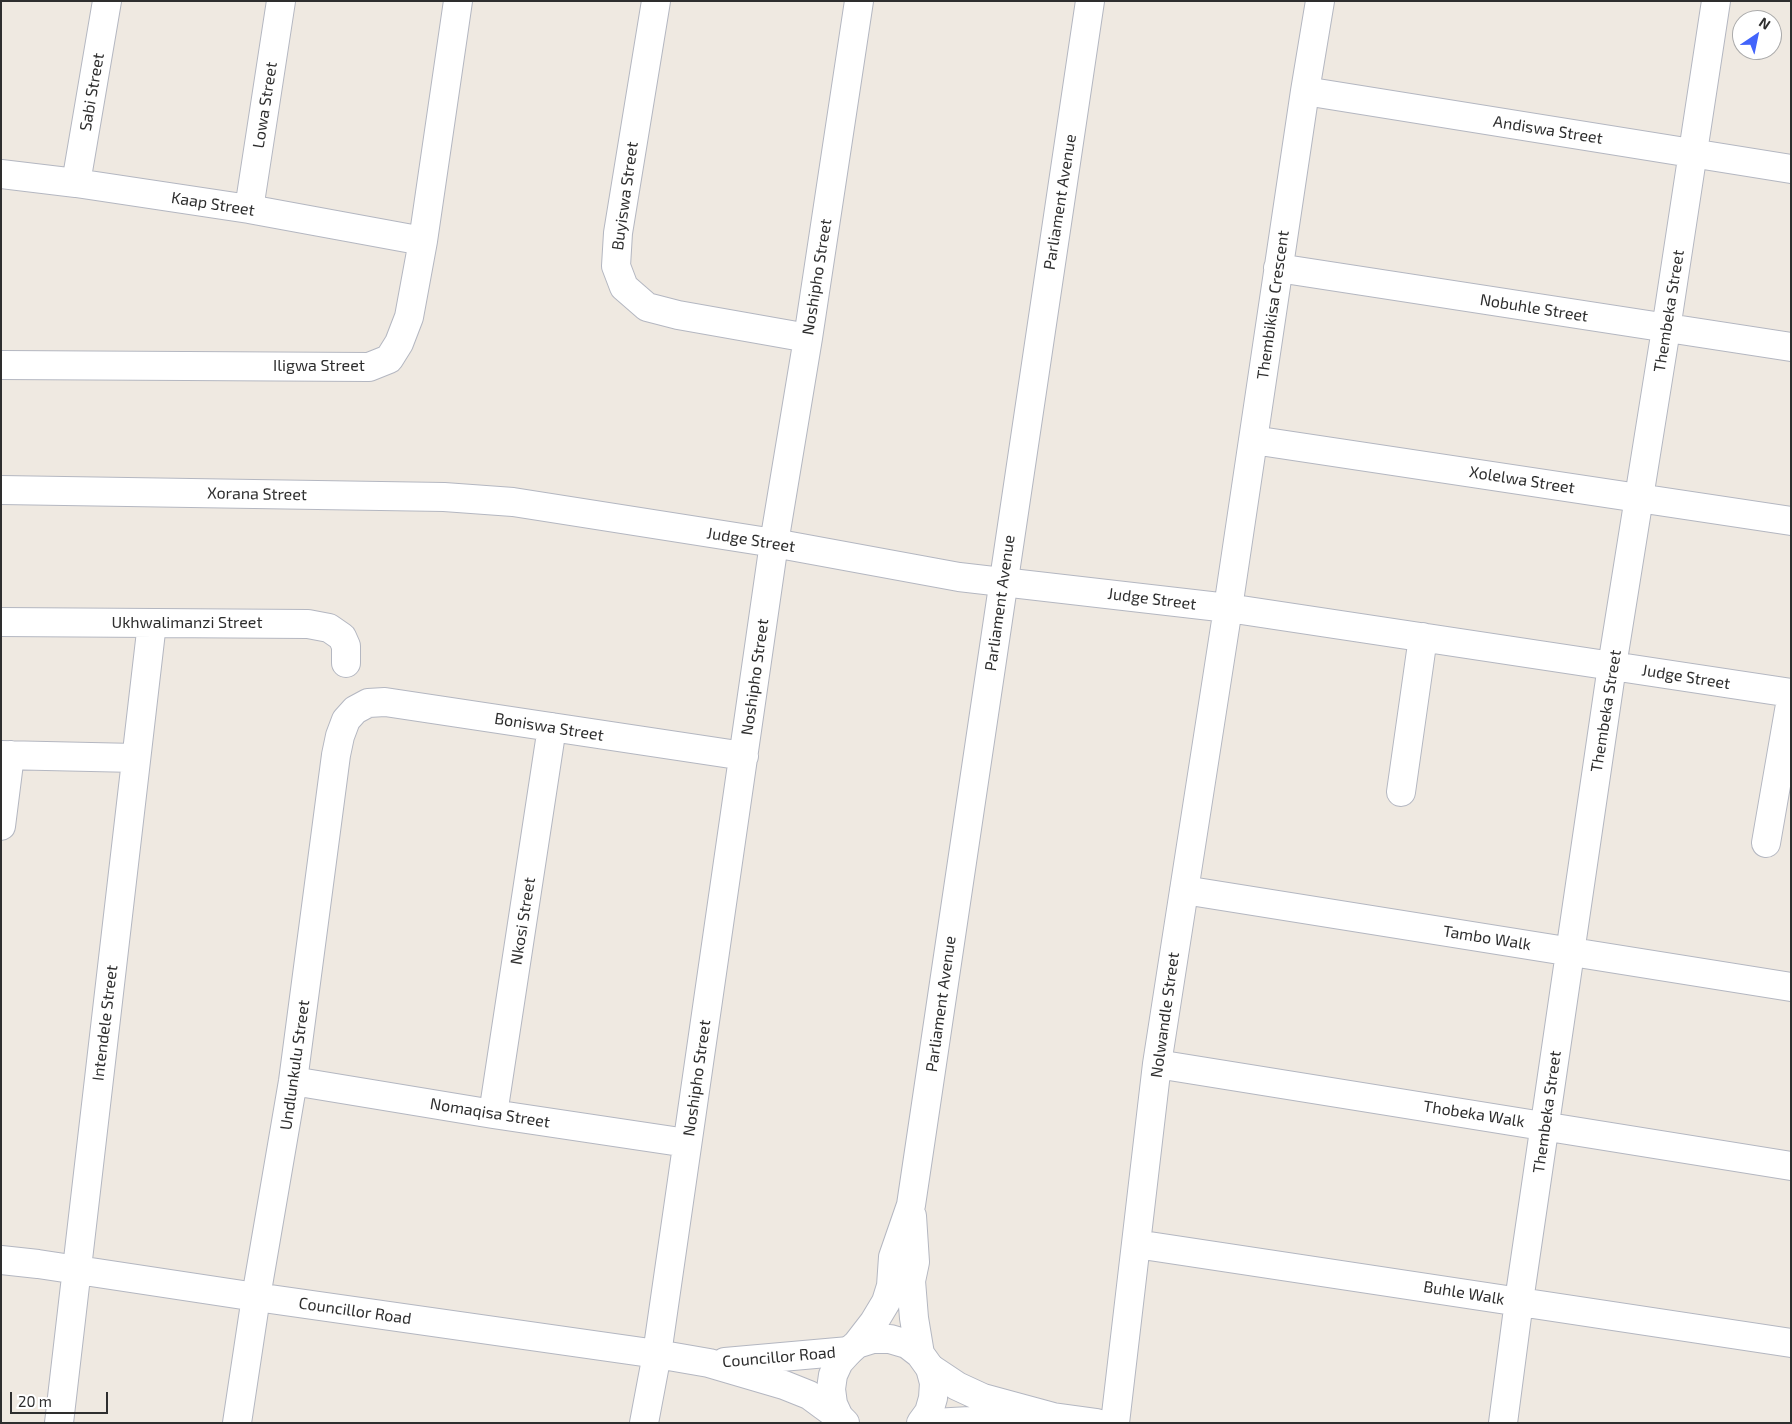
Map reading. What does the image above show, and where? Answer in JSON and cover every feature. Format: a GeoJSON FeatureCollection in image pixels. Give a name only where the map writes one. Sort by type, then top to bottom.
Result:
{"type":"FeatureCollection","features":[{"type":"Feature","properties":{"kind":"street","name":"Sabi Street"},"geometry":{"type":"LineString","coordinates":[[76,183],[107,1]]}},
{"type":"Feature","properties":{"kind":"street","name":"Lowa Street"},"geometry":{"type":"LineString","coordinates":[[249,209],[281,1]]}},
{"type":"Feature","properties":{"kind":"street","name":"Iligwa Street"},"geometry":{"type":"LineString","coordinates":[[1,365],[369,368],[389,360],[399,343],[409,317],[423,241],[458,1]]}},
{"type":"Feature","properties":{"kind":"street","name":"Buyiswa Street"},"geometry":{"type":"LineString","coordinates":[[656,1],[618,234],[616,266],[624,287],[647,307],[678,315],[808,338]]}},
{"type":"Feature","properties":{"kind":"street","name":"Noshipho Street"},"geometry":{"type":"LineString","coordinates":[[644,1423],[656,1354],[774,543],[808,338],[859,1]]}},
{"type":"Feature","properties":{"kind":"street","name":"Parliament Avenue"},"geometry":{"type":"LineString","coordinates":[[842,1420],[833,1404],[831,1389],[833,1375],[839,1362],[874,1322],[886,1302],[891,1286],[892,1257],[911,1205],[1090,1]]}},
{"type":"Feature","properties":{"kind":"street","name":"Thembikisa Crescent"},"geometry":{"type":"LineString","coordinates":[[1228,608],[1304,91],[1320,1]]}},
{"type":"Feature","properties":{"kind":"street","name":"Thembeka Street"},"geometry":{"type":"LineString","coordinates":[[1503,1423],[1544,1126],[1612,666],[1716,1]]}},
{"type":"Feature","properties":{"kind":"street","name":"Andiswa Street"},"geometry":{"type":"LineString","coordinates":[[1304,91],[1791,169]]}},
{"type":"Feature","properties":{"kind":"street","name":"Kaap Street"},"geometry":{"type":"LineString","coordinates":[[1,174],[76,183],[249,209],[423,241]]}},
{"type":"Feature","properties":{"kind":"street","name":"Nobuhle Street"},"geometry":{"type":"LineString","coordinates":[[1278,268],[1791,347]]}},
{"type":"Feature","properties":{"kind":"street","name":"Xolelwa Street"},"geometry":{"type":"LineString","coordinates":[[1253,440],[1791,521]]}},
{"type":"Feature","properties":{"kind":"street","name":"Xorana Street"},"geometry":{"type":"LineString","coordinates":[[1,490],[444,497],[513,502]]}},
{"type":"Feature","properties":{"kind":"street","name":"Judge Street"},"geometry":{"type":"LineString","coordinates":[[513,502],[774,543],[959,578],[1228,608],[1791,693]]}},
{"type":"Feature","properties":{"kind":"street","name":"Nolwandle Street"},"geometry":{"type":"LineString","coordinates":[[1115,1423],[1157,1064],[1228,608]]}},
{"type":"Feature","properties":{"kind":"street","name":"Ukhwalimanzi Street"},"geometry":{"type":"LineString","coordinates":[[1,622],[308,624],[329,628],[342,637],[346,646],[346,663]]}},
{"type":"Feature","properties":{"kind":"street","name":"Intendele Street"},"geometry":{"type":"LineString","coordinates":[[59,1423],[152,623]]}},
{"type":"Feature","properties":{"kind":"street"},"geometry":{"type":"LineString","coordinates":[[1401,792],[1423,637]]}},
{"type":"Feature","properties":{"kind":"street"},"geometry":{"type":"LineString","coordinates":[[1766,843],[1791,698]]}},
{"type":"Feature","properties":{"kind":"street","name":"Boniswa Street"},"geometry":{"type":"LineString","coordinates":[[355,710],[368,703],[384,702],[744,756]]}},
{"type":"Feature","properties":{"kind":"street","name":"Undlunkulu Street"},"geometry":{"type":"LineString","coordinates":[[237,1423],[256,1297],[294,1081],[336,756],[346,720],[355,710]]}},
{"type":"Feature","properties":{"kind":"street","name":"Nkosi Street"},"geometry":{"type":"LineString","coordinates":[[493,1114],[552,727]]}},
{"type":"Feature","properties":{"kind":"street"},"geometry":{"type":"LineString","coordinates":[[1,826],[6,755],[136,758]]}},
{"type":"Feature","properties":{"kind":"street","name":"Tambo Walk"},"geometry":{"type":"LineString","coordinates":[[1184,890],[1791,987]]}},
{"type":"Feature","properties":{"kind":"street","name":"Thobeka Walk"},"geometry":{"type":"LineString","coordinates":[[1157,1064],[1791,1166]]}},
{"type":"Feature","properties":{"kind":"street","name":"Nomaqisa Street"},"geometry":{"type":"LineString","coordinates":[[294,1081],[493,1114],[687,1143]]}},
{"type":"Feature","properties":{"kind":"street","name":"Parliament Avenue"},"geometry":{"type":"LineString","coordinates":[[911,1205],[915,1262],[911,1281],[914,1318],[925,1361],[934,1383],[933,1398],[929,1412],[921,1423]]}},
{"type":"Feature","properties":{"kind":"street","name":"Buhle Walk"},"geometry":{"type":"LineString","coordinates":[[1136,1244],[1791,1343]]}},
{"type":"Feature","properties":{"kind":"street","name":"Councillor Road"},"geometry":{"type":"LineString","coordinates":[[1,1260],[709,1363],[784,1385],[809,1396],[842,1420]]}},
{"type":"Feature","properties":{"kind":"street","name":"Councillor Road"},"geometry":{"type":"LineString","coordinates":[[709,1363],[853,1348],[874,1339],[890,1339],[907,1344],[925,1361]]}},
{"type":"Feature","properties":{"kind":"street"},"geometry":{"type":"LineString","coordinates":[[925,1361],[957,1386],[982,1398],[1053,1417],[1097,1423]]}},
{"type":"Feature","properties":{"kind":"street"},"geometry":{"type":"LineString","coordinates":[[933,1423],[1053,1417]]}}]}
